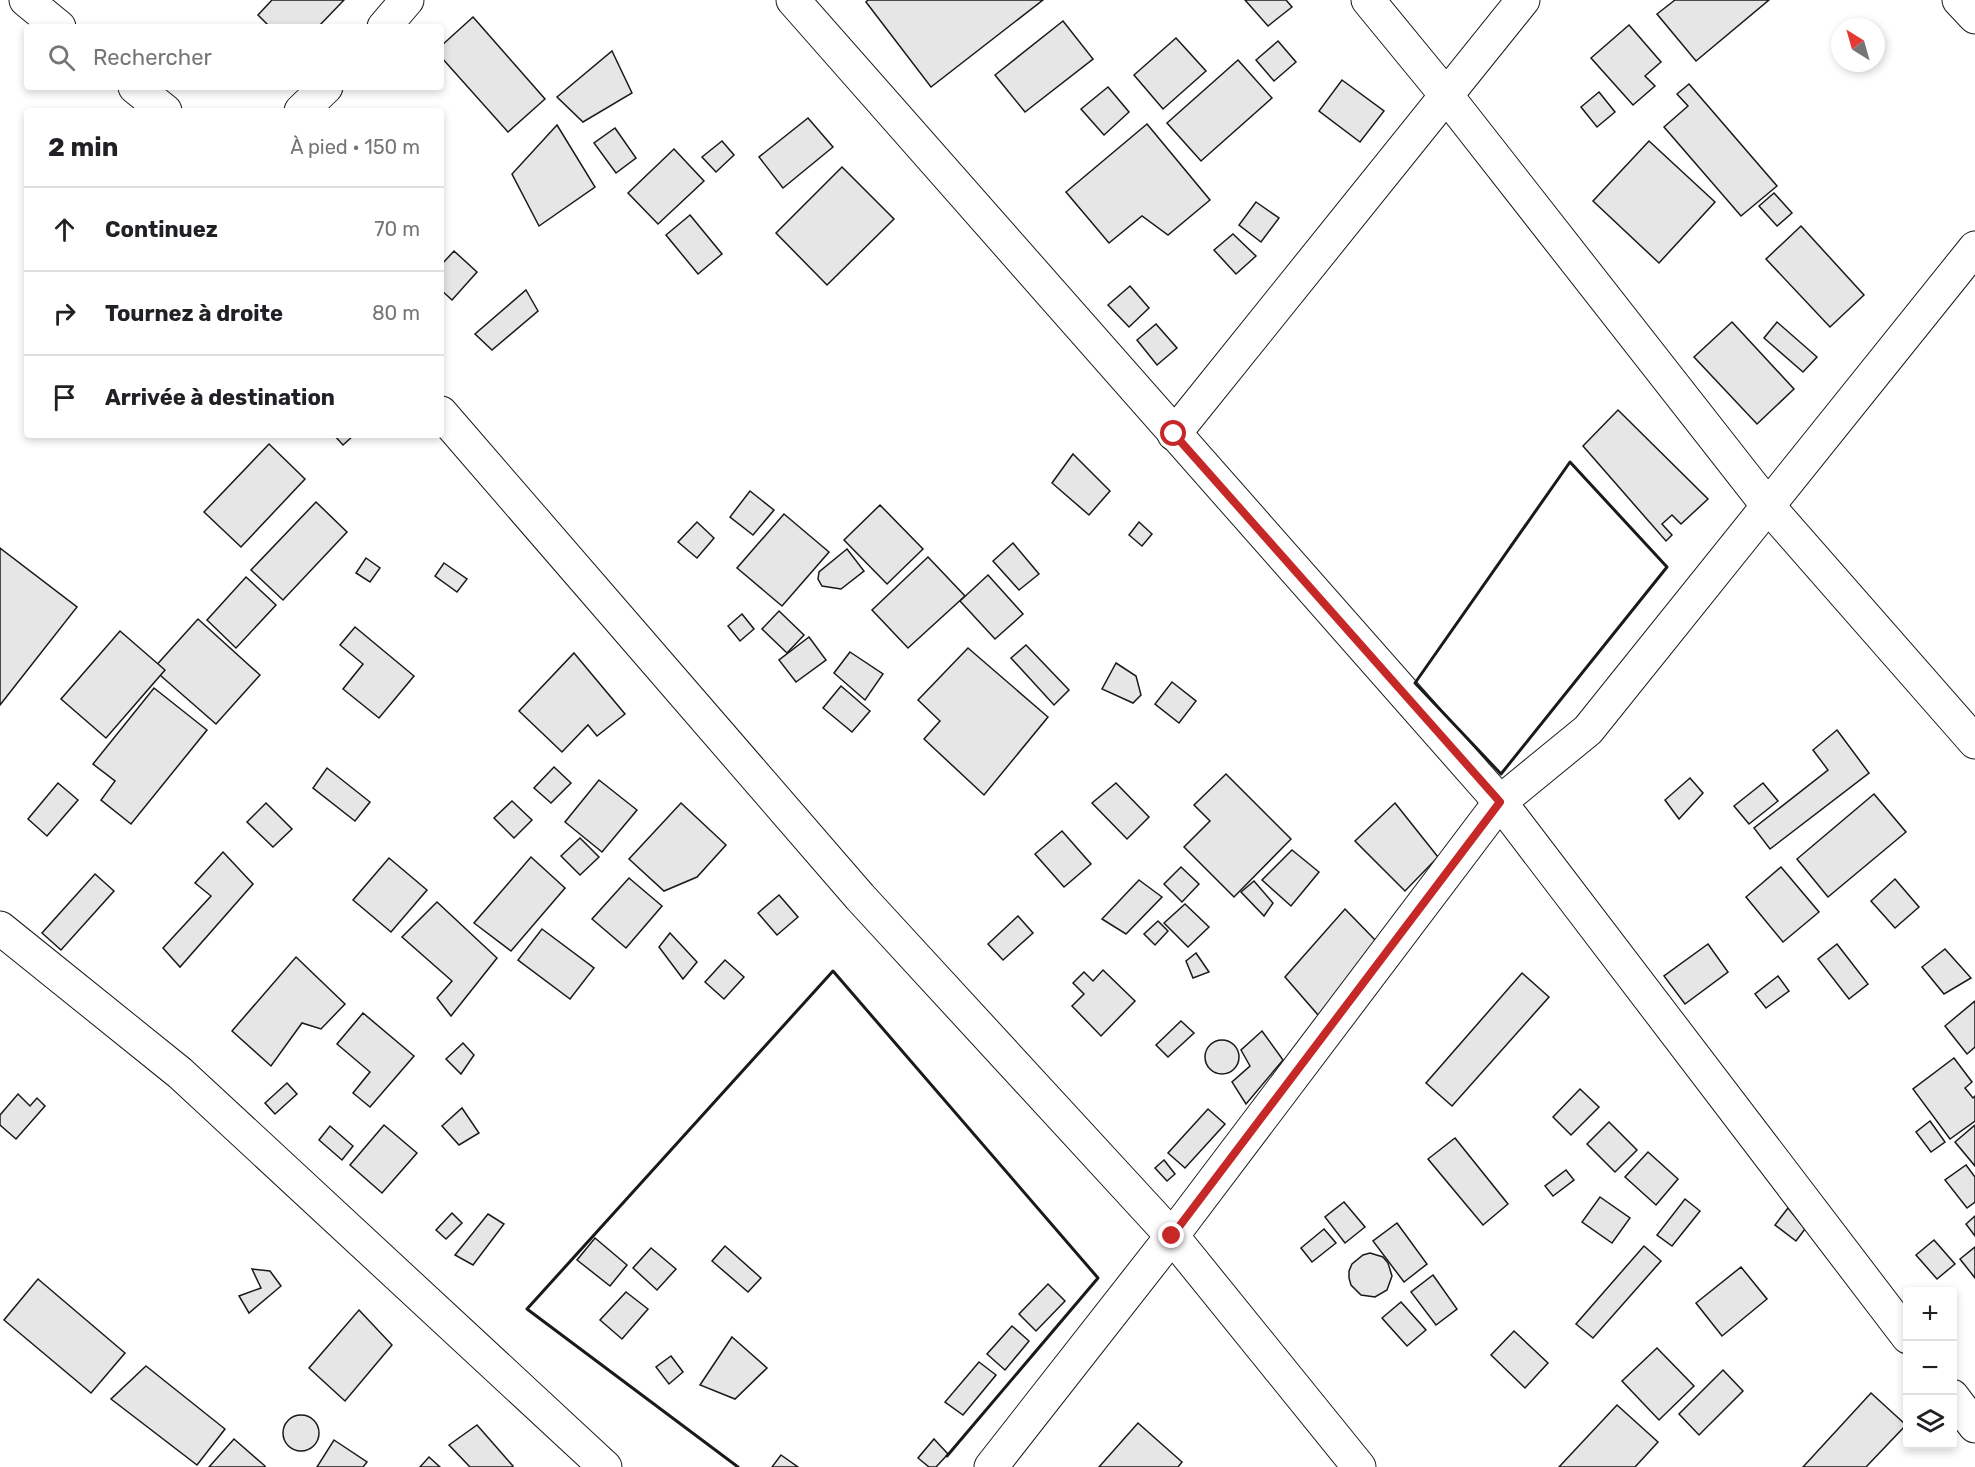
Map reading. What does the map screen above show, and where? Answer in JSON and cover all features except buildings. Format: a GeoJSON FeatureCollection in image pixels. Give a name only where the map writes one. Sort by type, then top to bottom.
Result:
{"type":"FeatureCollection","features":[{"type":"Feature","properties":{"kind":"street"},"geometry":{"type":"LineString","coordinates":[[26,0],[55,24]]}},
{"type":"Feature","properties":{"kind":"street"},"geometry":{"type":"LineString","coordinates":[[387,24],[407,0]]}},
{"type":"Feature","properties":{"kind":"street"},"geometry":{"type":"LineString","coordinates":[[793,0],[1500,802],[1903,1330]]}},
{"type":"Feature","properties":{"kind":"street"},"geometry":{"type":"LineString","coordinates":[[1368,0],[1446,95],[1768,506],[1975,742]]}},
{"type":"Feature","properties":{"kind":"street"},"geometry":{"type":"LineString","coordinates":[[1174,434],[1523,0]]}},
{"type":"Feature","properties":{"kind":"street"},"geometry":{"type":"LineString","coordinates":[[1959,0],[1975,17]]}},
{"type":"Feature","properties":{"kind":"street"},"geometry":{"type":"LineString","coordinates":[[139,90],[161,108]]}},
{"type":"Feature","properties":{"kind":"street"},"geometry":{"type":"LineString","coordinates":[[304,108],[323,90]]}},
{"type":"Feature","properties":{"kind":"street"},"geometry":{"type":"LineString","coordinates":[[991,1467],[1172,1236],[1500,802],[1588,730],[1975,248]]}},
{"type":"Feature","properties":{"kind":"street"},"geometry":{"type":"LineString","coordinates":[[444,416],[860,897],[1172,1236],[1359,1467]]}},
{"type":"Feature","properties":{"kind":"street"},"geometry":{"type":"LineString","coordinates":[[0,928],[180,1073],[605,1467]]}},
{"type":"Feature","properties":{"kind":"street"},"geometry":{"type":"LineString","coordinates":[[1957,1401],[1975,1426]]}},
{"type":"Feature","properties":{"kind":"wall"},"geometry":{"type":"LineString","coordinates":[[1570,462],[1667,567],[1501,774],[1415,683],[1570,462]]}},
{"type":"Feature","properties":{"kind":"wall"},"geometry":{"type":"LineString","coordinates":[[738,1467],[527,1309],[833,971],[1098,1278],[947,1456]]}},
{"type":"Feature","properties":{"kind":"route"},"geometry":{"type":"LineString","coordinates":[[1172,1236],[1500,802],[1174,434]]}}]}
